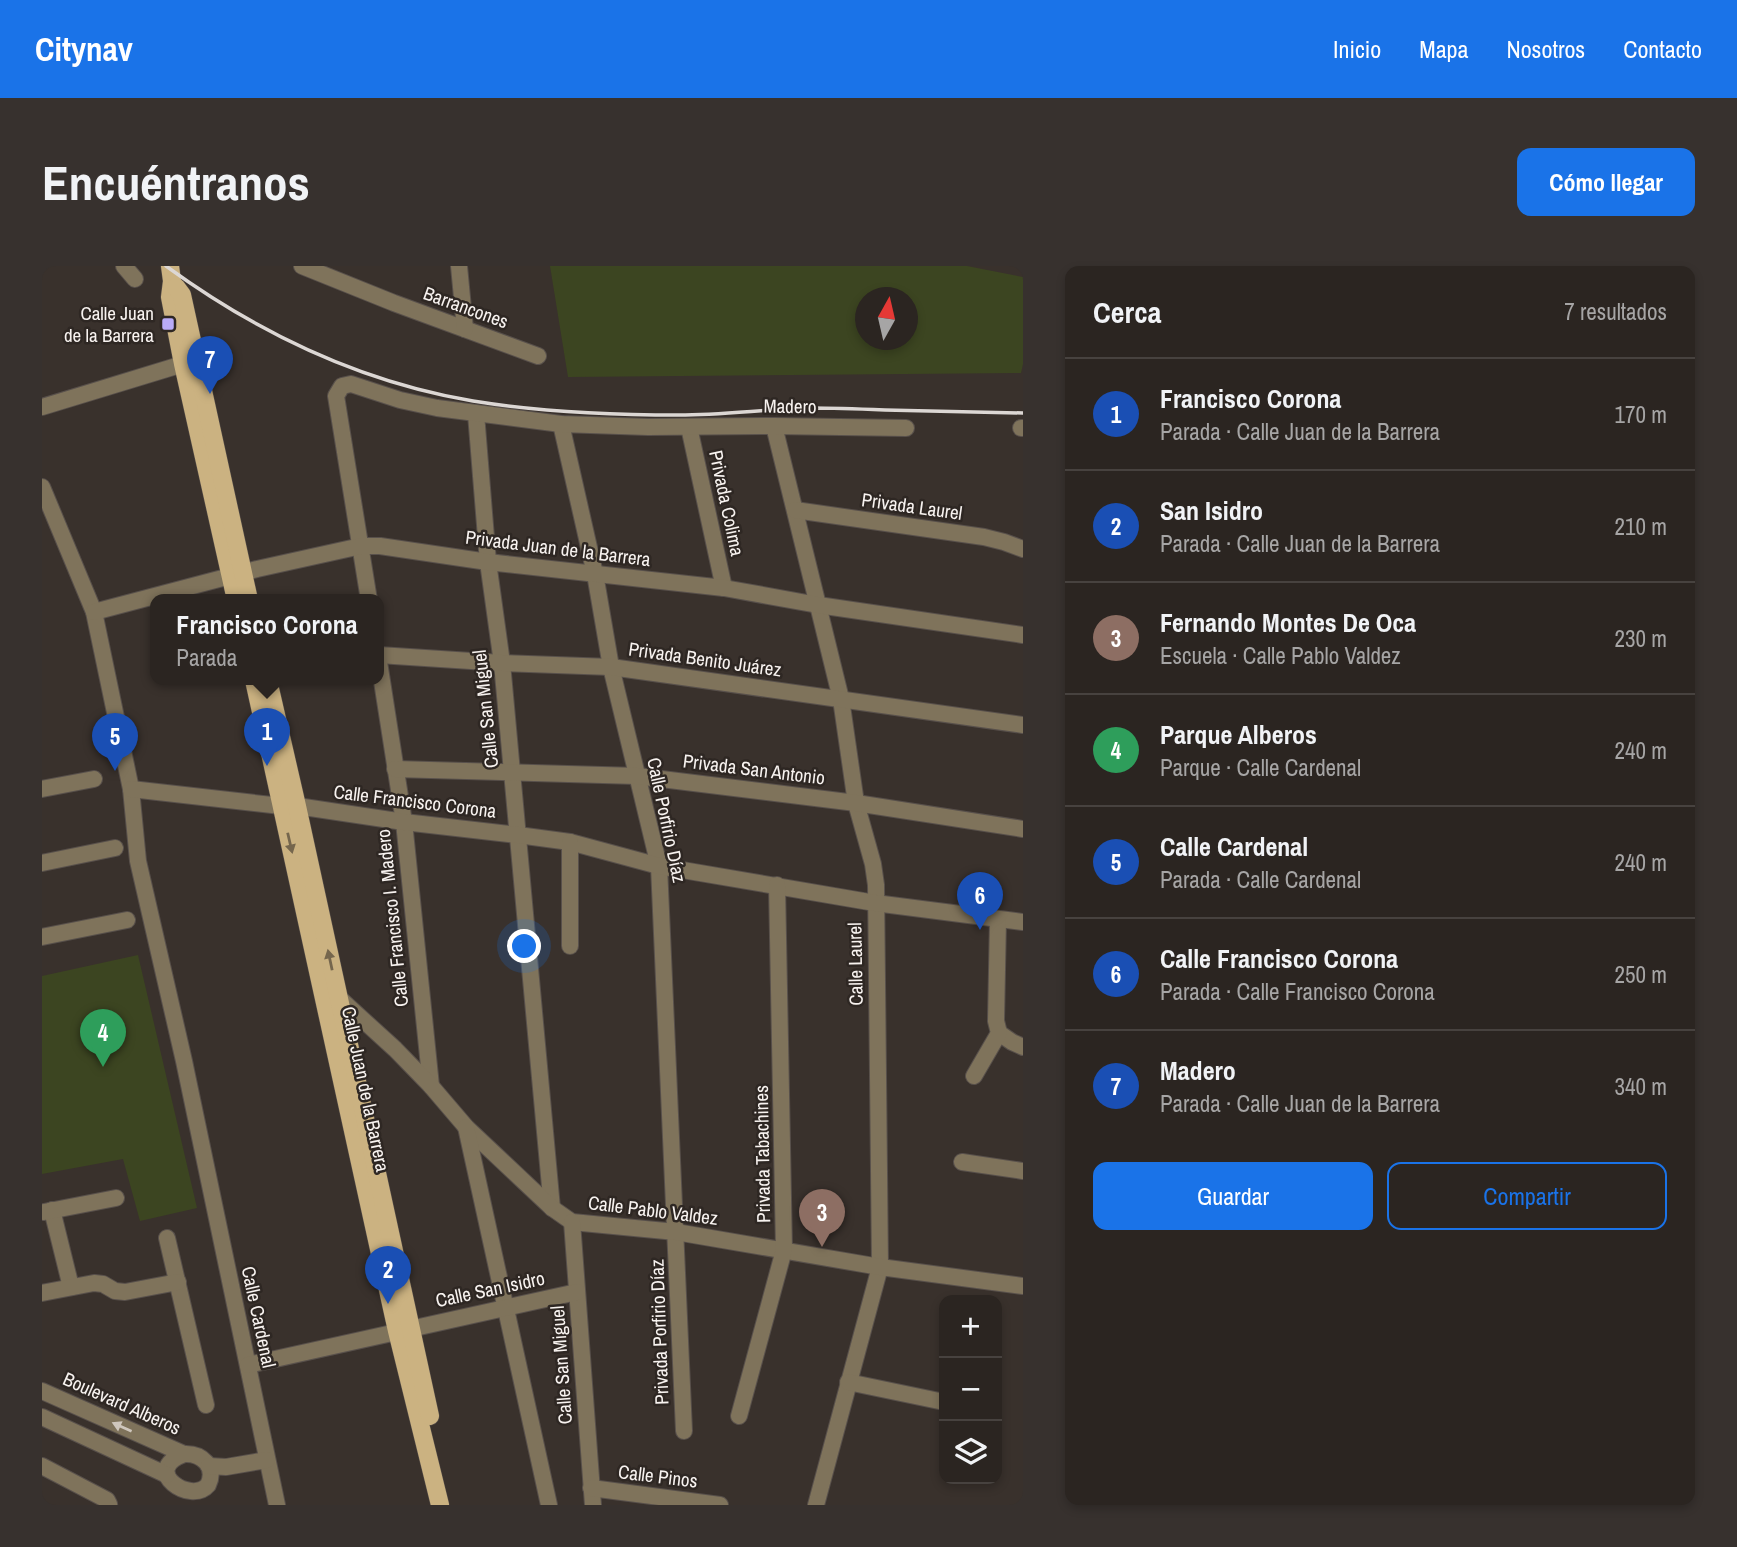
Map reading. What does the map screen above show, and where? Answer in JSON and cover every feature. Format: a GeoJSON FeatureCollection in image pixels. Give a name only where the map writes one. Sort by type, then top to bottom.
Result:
{"type":"FeatureCollection","features":[{"type":"Feature","properties":{"kind":"main road"},"geometry":{"type":"LineString","coordinates":[[171,273],[170,297],[183,364],[237,574],[246,594]]}},
{"type":"Feature","properties":{"kind":"main road"},"geometry":{"type":"LineString","coordinates":[[171,273],[182,295],[237,574],[236,594]]}},
{"type":"Feature","properties":{"kind":"main road","name":"Calle Juan de la Barrera"},"geometry":{"type":"LineString","coordinates":[[255,685],[289,806],[440,1505]]}},
{"type":"Feature","properties":{"kind":"main road","name":"Calle Juan de la Barrera"},"geometry":{"type":"LineString","coordinates":[[269,685],[289,806]]}},
{"type":"Feature","properties":{"kind":"main road","name":"Calle Juan de la Barrera"},"geometry":{"type":"LineString","coordinates":[[403,1330],[451,1505]]}},
{"type":"Feature","properties":{"kind":"street"},"geometry":{"type":"LineString","coordinates":[[124,266],[135,279]]}},
{"type":"Feature","properties":{"kind":"street","name":"Barrancones"},"geometry":{"type":"LineString","coordinates":[[302,266],[538,356]]}},
{"type":"Feature","properties":{"kind":"street"},"geometry":{"type":"LineString","coordinates":[[345,266],[348,285]]}},
{"type":"Feature","properties":{"kind":"street"},"geometry":{"type":"LineString","coordinates":[[465,329],[459,266],[467,266]]}},
{"type":"Feature","properties":{"kind":"street"},"geometry":{"type":"LineString","coordinates":[[42,407],[183,364]]}},
{"type":"Feature","properties":{"kind":"street","name":"Madero"},"geometry":{"type":"LineString","coordinates":[[361,546],[336,397],[342,386],[351,383],[400,400],[437,408],[561,424],[906,429]]}},
{"type":"Feature","properties":{"kind":"street","name":"Calle San Miguel"},"geometry":{"type":"LineString","coordinates":[[475,414],[488,562],[513,772],[552,1208]]}},
{"type":"Feature","properties":{"kind":"street","name":"Calle Porfirio Díaz"},"geometry":{"type":"LineString","coordinates":[[561,424],[595,573],[611,667],[659,866],[676,1232]]}},
{"type":"Feature","properties":{"kind":"street","name":"Calle Laurel"},"geometry":{"type":"LineString","coordinates":[[774,426],[841,699],[856,803],[876,885],[880,1267],[816,1505]]}},
{"type":"Feature","properties":{"kind":"street","name":"Privada Colima"},"geometry":{"type":"LineString","coordinates":[[689,427],[724,587]]}},
{"type":"Feature","properties":{"kind":"street","name":"Calle Cardenal"},"geometry":{"type":"LineString","coordinates":[[42,487],[94,612],[131,789],[138,861],[184,1060],[277,1505]]}},
{"type":"Feature","properties":{"kind":"street","name":"Privada Laurel"},"geometry":{"type":"LineString","coordinates":[[795,510],[984,537],[1023,549]]}},
{"type":"Feature","properties":{"kind":"street"},"geometry":{"type":"LineString","coordinates":[[361,546],[368,594]]}},
{"type":"Feature","properties":{"kind":"street","name":"Privada Juan de la Barrera"},"geometry":{"type":"LineString","coordinates":[[162,594],[361,546],[388,547],[488,562],[724,587],[818,605],[1023,635]]}},
{"type":"Feature","properties":{"kind":"street","name":"Privada Juan de la Barrera"},"geometry":{"type":"LineString","coordinates":[[94,612],[150,597]]}},
{"type":"Feature","properties":{"kind":"street","name":"Privada Benito Juárez"},"geometry":{"type":"LineString","coordinates":[[384,656],[611,667],[1023,725]]}},
{"type":"Feature","properties":{"kind":"street","name":"Calle Francisco I. Madero"},"geometry":{"type":"LineString","coordinates":[[382,685],[404,822],[431,1086]]}},
{"type":"Feature","properties":{"kind":"street","name":"Privada San Antonio"},"geometry":{"type":"LineString","coordinates":[[395,769],[637,776],[856,803],[1023,829]]}},
{"type":"Feature","properties":{"kind":"street"},"geometry":{"type":"LineString","coordinates":[[42,789],[94,779]]}},
{"type":"Feature","properties":{"kind":"street","name":"Calle Francisco Corona"},"geometry":{"type":"LineString","coordinates":[[131,789],[570,842],[659,866],[875,903],[1023,922]]}},
{"type":"Feature","properties":{"kind":"street"},"geometry":{"type":"LineString","coordinates":[[570,842],[570,946]]}},
{"type":"Feature","properties":{"kind":"street"},"geometry":{"type":"LineString","coordinates":[[42,863],[115,848]]}},
{"type":"Feature","properties":{"kind":"street","name":"Privada Tabachines"},"geometry":{"type":"LineString","coordinates":[[739,1416],[784,1250],[777,885]]}},
{"type":"Feature","properties":{"kind":"street"},"geometry":{"type":"LineString","coordinates":[[1023,914],[1023,922]]}},
{"type":"Feature","properties":{"kind":"street"},"geometry":{"type":"LineString","coordinates":[[998,919],[996,1021],[999,1033],[1023,1047]]}},
{"type":"Feature","properties":{"kind":"street"},"geometry":{"type":"LineString","coordinates":[[42,937],[127,920]]}},
{"type":"Feature","properties":{"kind":"street","name":"Calle Pablo Valdez"},"geometry":{"type":"LineString","coordinates":[[332,998],[394,1049],[466,1127],[552,1208],[572,1222],[676,1232],[880,1267],[1023,1286]]}},
{"type":"Feature","properties":{"kind":"street"},"geometry":{"type":"LineString","coordinates":[[974,1076],[999,1033]]}},
{"type":"Feature","properties":{"kind":"street"},"geometry":{"type":"LineString","coordinates":[[466,1127],[549,1505]]}},
{"type":"Feature","properties":{"kind":"street"},"geometry":{"type":"LineString","coordinates":[[962,1162],[1023,1171]]}},
{"type":"Feature","properties":{"kind":"street"},"geometry":{"type":"LineString","coordinates":[[71,1287],[47,1211],[116,1198]]}},
{"type":"Feature","properties":{"kind":"street","name":"Calle San Miguel"},"geometry":{"type":"LineString","coordinates":[[572,1222],[593,1505]]}},
{"type":"Feature","properties":{"kind":"street","name":"Privada Porfirio Díaz"},"geometry":{"type":"LineString","coordinates":[[676,1232],[684,1431]]}},
{"type":"Feature","properties":{"kind":"street"},"geometry":{"type":"LineString","coordinates":[[167,1238],[206,1405]]}},
{"type":"Feature","properties":{"kind":"street"},"geometry":{"type":"LineString","coordinates":[[42,1293],[94,1283],[125,1292],[178,1282]]}},
{"type":"Feature","properties":{"kind":"street","name":"Calle San Isidro"},"geometry":{"type":"LineString","coordinates":[[248,1365],[577,1292]]}},
{"type":"Feature","properties":{"kind":"street"},"geometry":{"type":"LineString","coordinates":[[848,1382],[939,1401]]}},
{"type":"Feature","properties":{"kind":"street","name":"Boulevard Alberos"},"geometry":{"type":"LineString","coordinates":[[42,1391],[184,1454]]}},
{"type":"Feature","properties":{"kind":"street"},"geometry":{"type":"LineString","coordinates":[[44,1421],[167,1475]]}},
{"type":"Feature","properties":{"kind":"street"},"geometry":{"type":"LineString","coordinates":[[184,1454],[199,1455],[209,1466],[210,1483],[205,1490],[198,1495],[174,1498],[167,1475],[172,1461],[184,1454]]}},
{"type":"Feature","properties":{"kind":"street"},"geometry":{"type":"LineString","coordinates":[[209,1466],[226,1467],[267,1460]]}},
{"type":"Feature","properties":{"kind":"street"},"geometry":{"type":"LineString","coordinates":[[42,1466],[107,1500],[108,1505]]}},
{"type":"Feature","properties":{"kind":"street","name":"Calle Pinos"},"geometry":{"type":"LineString","coordinates":[[591,1488],[720,1505]]}},
{"type":"Feature","properties":{"kind":"green space"},"geometry":{"type":"Polygon","coordinates":[[[550,266],[967,266],[1023,277],[1021,373],[568,377],[550,266]]]}},
{"type":"Feature","properties":{"kind":"green space"},"geometry":{"type":"Polygon","coordinates":[[[138,955],[197,1208],[140,1221],[123,1159],[42,1174],[42,976],[138,955]]]}},
{"type":"Feature","properties":{"kind":"railway"},"geometry":{"type":"LineString","coordinates":[[166,266],[237,313],[312,352],[390,381],[473,401],[550,410],[627,414],[696,415],[811,408],[1023,413]]}},
{"type":"Feature","properties":{"kind":"place","name":"Calle Juan de la Barrera"},"geometry":{"type":"Point","coordinates":[168,324]}},
{"type":"Feature","properties":{"kind":"place","name":"Madero"},"geometry":{"type":"Point","coordinates":[210,394]}},
{"type":"Feature","properties":{"kind":"place","name":"Francisco Corona"},"geometry":{"type":"Point","coordinates":[267,766]}},
{"type":"Feature","properties":{"kind":"place","name":"Calle Cardenal"},"geometry":{"type":"Point","coordinates":[115,771]}},
{"type":"Feature","properties":{"kind":"place","name":"Calle Francisco Corona"},"geometry":{"type":"Point","coordinates":[980,930]}},
{"type":"Feature","properties":{"kind":"place","name":"Parque Alberos"},"geometry":{"type":"Point","coordinates":[103,1067]}},
{"type":"Feature","properties":{"kind":"place","name":"Fernando Montes De Oca"},"geometry":{"type":"Point","coordinates":[822,1247]}},
{"type":"Feature","properties":{"kind":"place","name":"San Isidro"},"geometry":{"type":"Point","coordinates":[388,1304]}}]}
